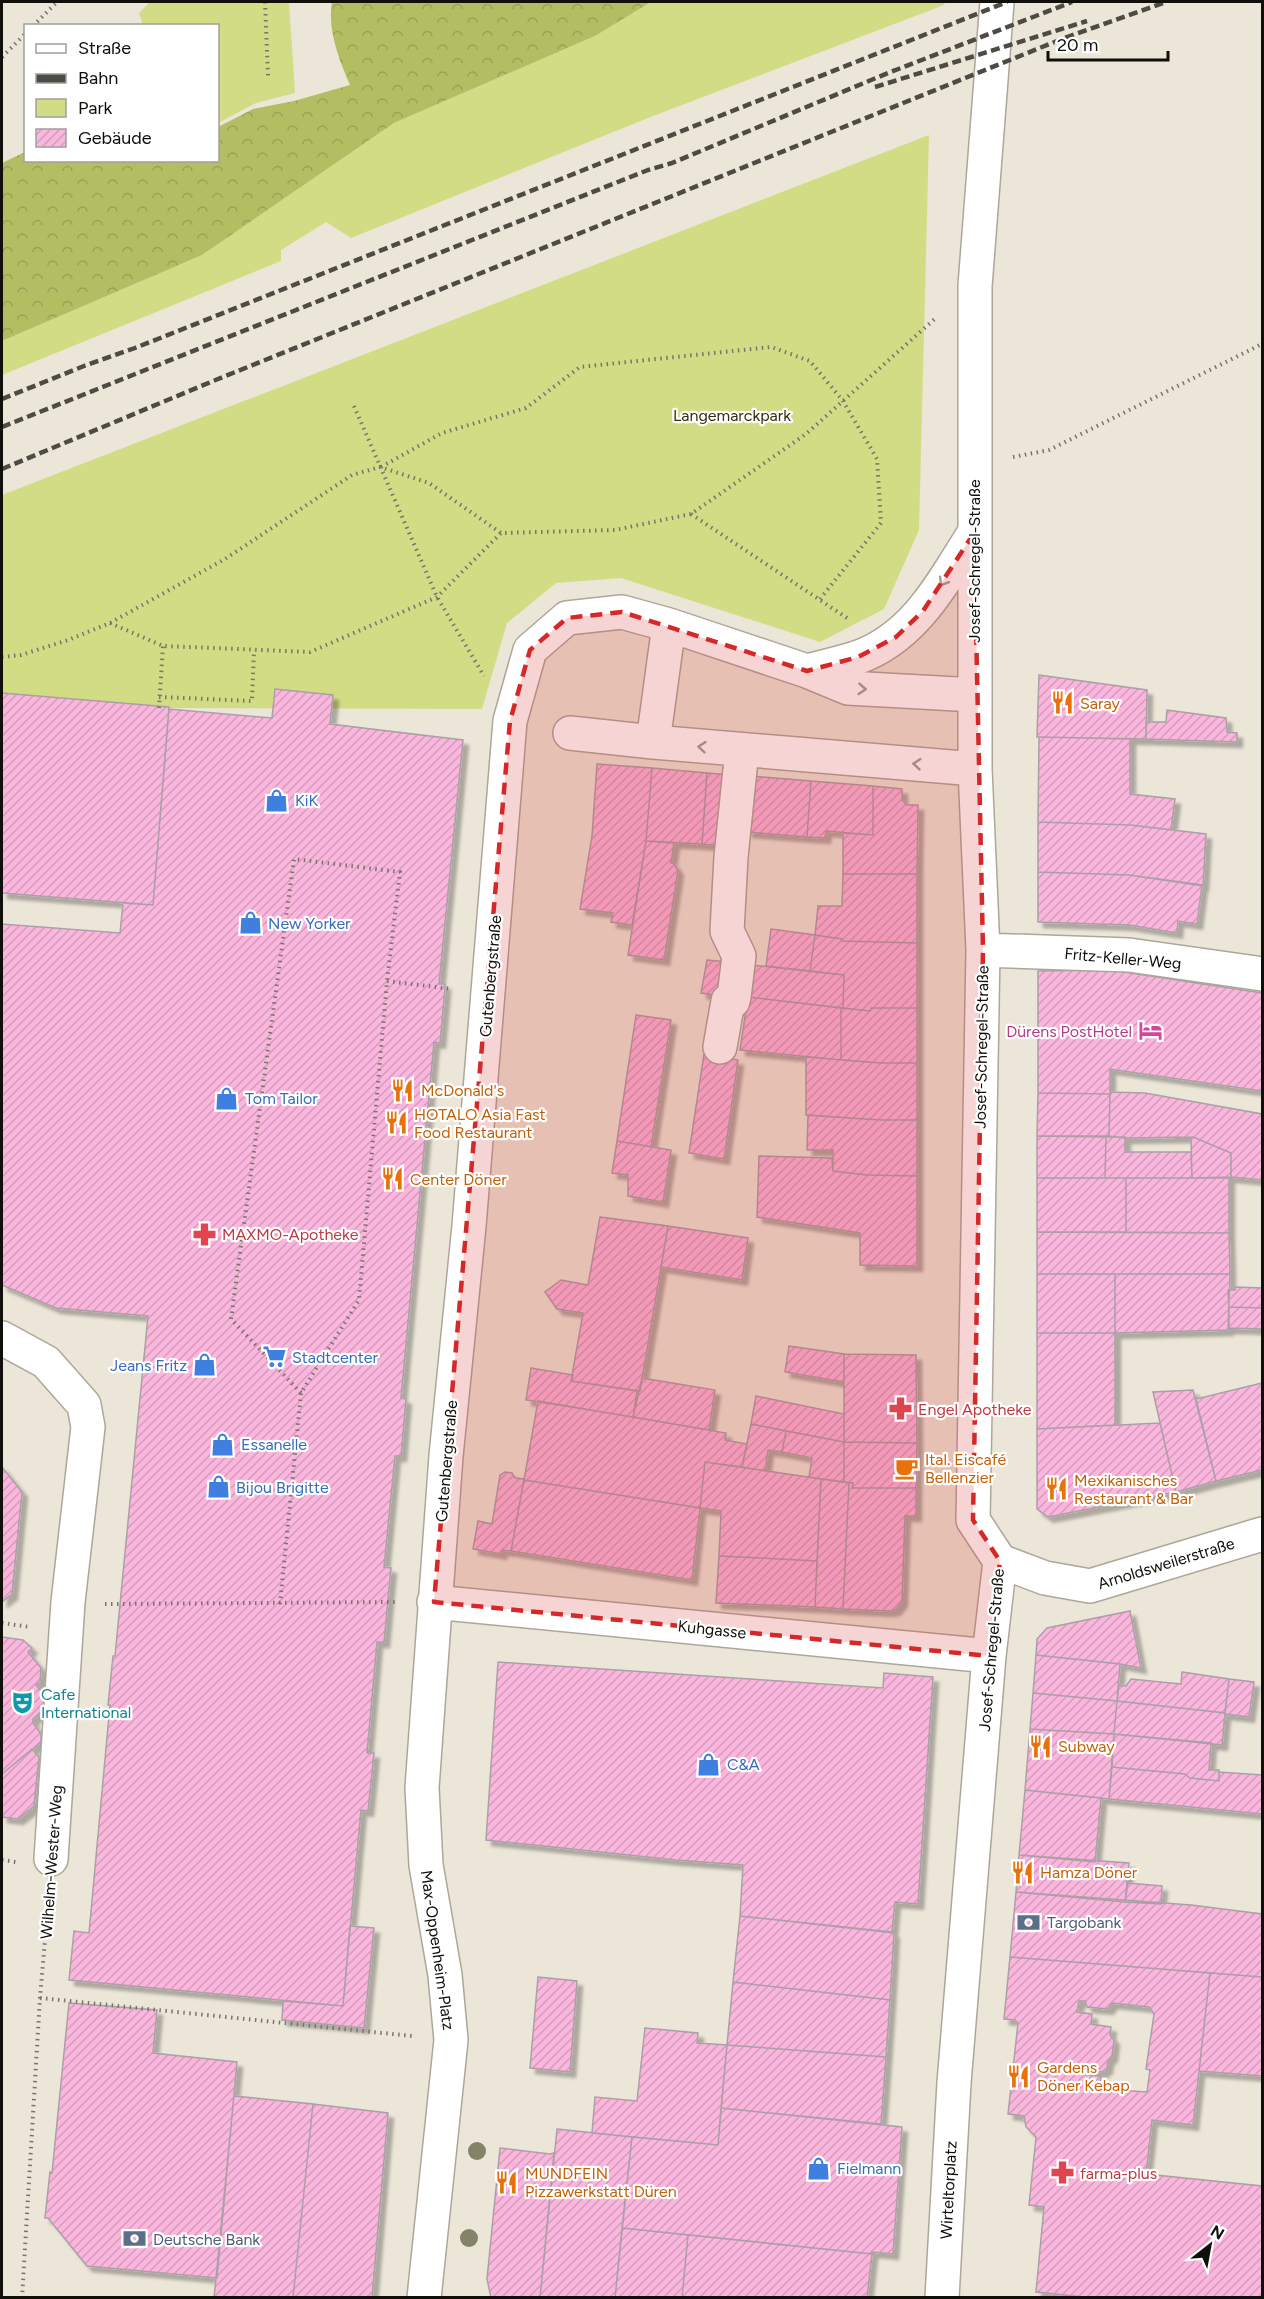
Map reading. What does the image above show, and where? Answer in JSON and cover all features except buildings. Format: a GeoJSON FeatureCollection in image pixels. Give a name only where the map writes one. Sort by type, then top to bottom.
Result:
{"type":"FeatureCollection","features":[{"type":"Feature","properties":{"kind":"street","name":"Josef-Schregel-Straße"},"geometry":{"type":"LineString","coordinates":[[954,2083],[989,1656],[1000,1561],[973,1520],[982,950],[975,769],[975,286],[997,2]]}},
{"type":"Feature","properties":{"kind":"street"},"geometry":{"type":"LineString","coordinates":[[807,671],[858,657],[896,637],[923,611],[974,533]]}},
{"type":"Feature","properties":{"kind":"street","name":"Gutenbergstraße"},"geometry":{"type":"LineString","coordinates":[[434,1602],[470,1214],[510,721],[530,650],[567,618],[622,612],[669,625],[807,671],[848,688],[975,695]]}},
{"type":"Feature","properties":{"kind":"street"},"geometry":{"type":"LineString","coordinates":[[653,742],[669,625]]}},
{"type":"Feature","properties":{"kind":"street"},"geometry":{"type":"LineString","coordinates":[[570,733],[975,769]]}},
{"type":"Feature","properties":{"kind":"street"},"geometry":{"type":"LineString","coordinates":[[720,1047],[728,1001],[733,1001],[734,997],[739,956],[727,931],[731,857],[742,750]]}},
{"type":"Feature","properties":{"kind":"street","name":"Fritz-Keller-Weg"},"geometry":{"type":"LineString","coordinates":[[982,950],[1129,955],[1263,974]]}},
{"type":"Feature","properties":{"kind":"street","name":"Wilhelm-Wester-Weg"},"geometry":{"type":"LineString","coordinates":[[2,1338],[46,1362],[84,1405],[88,1427],[69,1602],[51,1859]]}},
{"type":"Feature","properties":{"kind":"street","name":"Arnoldsweilerstraße"},"geometry":{"type":"LineString","coordinates":[[1000,1561],[1045,1578],[1090,1586],[1263,1534]]}},
{"type":"Feature","properties":{"kind":"street","name":"Kuhgasse"},"geometry":{"type":"LineString","coordinates":[[434,1602],[989,1656]]}},
{"type":"Feature","properties":{"kind":"street","name":"Max-Oppenheim-Platz"},"geometry":{"type":"LineString","coordinates":[[424,2298],[451,2040],[445,1975],[426,1865],[422,1788],[434,1602]]}},
{"type":"Feature","properties":{"kind":"street","name":"Wirteltorplatz"},"geometry":{"type":"LineString","coordinates":[[942,2298],[954,2083]]}},
{"type":"Feature","properties":{"kind":"path"},"geometry":{"type":"LineString","coordinates":[[35,24],[57,2]]}},
{"type":"Feature","properties":{"kind":"path"},"geometry":{"type":"LineString","coordinates":[[265,2],[268,76]]}},
{"type":"Feature","properties":{"kind":"path"},"geometry":{"type":"LineString","coordinates":[[2,57],[24,35]]}},
{"type":"Feature","properties":{"kind":"path"},"geometry":{"type":"LineString","coordinates":[[380,468],[429,483],[501,533],[615,530],[690,514],[806,434],[975,286]]}},
{"type":"Feature","properties":{"kind":"path"},"geometry":{"type":"LineString","coordinates":[[974,465],[1049,450],[1263,344]]}},
{"type":"Feature","properties":{"kind":"path"},"geometry":{"type":"LineString","coordinates":[[2,657],[21,655],[110,623],[225,559],[352,475],[380,468],[442,433],[526,408],[580,367],[771,347],[810,361],[843,401],[877,459],[882,523],[820,599]]}},
{"type":"Feature","properties":{"kind":"path"},"geometry":{"type":"LineString","coordinates":[[354,406],[437,597],[510,721]]}},
{"type":"Feature","properties":{"kind":"path"},"geometry":{"type":"LineString","coordinates":[[690,514],[852,621],[896,637]]}},
{"type":"Feature","properties":{"kind":"path"},"geometry":{"type":"LineString","coordinates":[[110,623],[163,646],[310,652],[437,597],[501,533]]}},
{"type":"Feature","properties":{"kind":"path"},"geometry":{"type":"LineString","coordinates":[[159,708],[163,646]]}},
{"type":"Feature","properties":{"kind":"path"},"geometry":{"type":"LineString","coordinates":[[159,697],[252,701],[254,650]]}},
{"type":"Feature","properties":{"kind":"path"},"geometry":{"type":"LineString","coordinates":[[280,1604],[301,1393],[359,1300],[387,981],[400,872],[294,859],[231,1319],[301,1393]]}},
{"type":"Feature","properties":{"kind":"path"},"geometry":{"type":"LineString","coordinates":[[387,981],[445,988]]}},
{"type":"Feature","properties":{"kind":"path"},"geometry":{"type":"LineString","coordinates":[[69,1602],[120,1605],[434,1602]]}},
{"type":"Feature","properties":{"kind":"path","name":"Wilhelm-Wester-Weg"},"geometry":{"type":"LineString","coordinates":[[22,2298],[40,1998],[51,1859]]}},
{"type":"Feature","properties":{"kind":"path"},"geometry":{"type":"LineString","coordinates":[[40,1998],[451,2040]]}},
{"type":"Feature","properties":{"kind":"highlighted area"},"geometry":{"type":"Polygon","coordinates":[[[974,533],[983,950],[973,1520],[1000,1561],[989,1656],[434,1602],[510,721],[530,650],[567,618],[622,612],[807,671],[858,657],[896,637],[923,611],[974,533]]]}},
{"type":"Feature","properties":{"kind":"green space"},"geometry":{"type":"Polygon","coordinates":[[[150,2],[289,2],[295,93],[256,103],[219,122],[219,24],[143,24],[139,13],[150,2]]]}},
{"type":"Feature","properties":{"kind":"green space"},"geometry":{"type":"Polygon","coordinates":[[[332,2],[651,2],[595,36],[394,123],[202,255],[2,341],[2,163],[24,152],[24,162],[219,162],[219,126],[253,109],[294,101],[350,85],[338,55],[331,12],[332,2]]]}},
{"type":"Feature","properties":{"kind":"green space"},"geometry":{"type":"Polygon","coordinates":[[[651,2],[945,2],[944,5],[648,118],[351,238],[326,222],[281,250],[281,261],[2,375],[2,341],[202,255],[394,123],[595,36],[651,2]]]}},
{"type":"Feature","properties":{"kind":"green space","name":"Langemarckpark"},"geometry":{"type":"Polygon","coordinates":[[[929,135],[919,530],[884,609],[820,642],[621,578],[556,583],[507,623],[482,709],[159,708],[2,694],[2,495],[929,135]]]}},
{"type":"Feature","properties":{"kind":"railway"},"geometry":{"type":"LineString","coordinates":[[2,399],[1007,2]]}},
{"type":"Feature","properties":{"kind":"railway"},"geometry":{"type":"LineString","coordinates":[[2,427],[648,170],[672,163],[888,73],[1072,2]]}},
{"type":"Feature","properties":{"kind":"railway"},"geometry":{"type":"LineString","coordinates":[[2,469],[218,379],[1067,37],[1166,2]]}},
{"type":"Feature","properties":{"kind":"railway"},"geometry":{"type":"LineString","coordinates":[[875,87],[1087,21]]}},
{"type":"Feature","properties":{"kind":"place","name":"Saray"},"geometry":{"type":"Point","coordinates":[1062,703]}},
{"type":"Feature","properties":{"kind":"place","name":"KiK"},"geometry":{"type":"Point","coordinates":[277,800]}},
{"type":"Feature","properties":{"kind":"place","name":"New Yorker"},"geometry":{"type":"Point","coordinates":[250,923]}},
{"type":"Feature","properties":{"kind":"place","name":"Dürens PostHotel"},"geometry":{"type":"Point","coordinates":[1150,1031]}},
{"type":"Feature","properties":{"kind":"place","name":"McDonald's"},"geometry":{"type":"Point","coordinates":[403,1090]}},
{"type":"Feature","properties":{"kind":"place","name":"Tom Tailor"},"geometry":{"type":"Point","coordinates":[227,1098]}},
{"type":"Feature","properties":{"kind":"place","name":"HOTALO Asia Fast Food Restaurant"},"geometry":{"type":"Point","coordinates":[396,1123]}},
{"type":"Feature","properties":{"kind":"place","name":"Center Döner"},"geometry":{"type":"Point","coordinates":[392,1179]}},
{"type":"Feature","properties":{"kind":"place","name":"MAXMO-Apotheke"},"geometry":{"type":"Point","coordinates":[204,1234]}},
{"type":"Feature","properties":{"kind":"place","name":"Stadtcenter"},"geometry":{"type":"Point","coordinates":[274,1357]}},
{"type":"Feature","properties":{"kind":"place","name":"Jeans Fritz"},"geometry":{"type":"Point","coordinates":[205,1365]}},
{"type":"Feature","properties":{"kind":"place","name":"Engel Apotheke"},"geometry":{"type":"Point","coordinates":[900,1409]}},
{"type":"Feature","properties":{"kind":"place","name":"Essanelle"},"geometry":{"type":"Point","coordinates":[223,1444]}},
{"type":"Feature","properties":{"kind":"place","name":"Ital. Eiscafé Bellenzier"},"geometry":{"type":"Point","coordinates":[907,1468]}},
{"type":"Feature","properties":{"kind":"place","name":"Bijou Brigitte"},"geometry":{"type":"Point","coordinates":[218,1487]}},
{"type":"Feature","properties":{"kind":"place","name":"Mexikanisches Restaurant & Bar"},"geometry":{"type":"Point","coordinates":[1056,1489]}},
{"type":"Feature","properties":{"kind":"place","name":"Cafe International"},"geometry":{"type":"Point","coordinates":[23,1703]}},
{"type":"Feature","properties":{"kind":"place","name":"Subway"},"geometry":{"type":"Point","coordinates":[1040,1746]}},
{"type":"Feature","properties":{"kind":"place","name":"C&A"},"geometry":{"type":"Point","coordinates":[709,1764]}},
{"type":"Feature","properties":{"kind":"place","name":"Hamza Döner"},"geometry":{"type":"Point","coordinates":[1022,1872]}},
{"type":"Feature","properties":{"kind":"place","name":"Targobank"},"geometry":{"type":"Point","coordinates":[1029,1922]}},
{"type":"Feature","properties":{"kind":"place","name":"Gardens Döner Kebap"},"geometry":{"type":"Point","coordinates":[1019,2076]}},
{"type":"Feature","properties":{"kind":"place","name":"Fielmann"},"geometry":{"type":"Point","coordinates":[819,2168]}},
{"type":"Feature","properties":{"kind":"place","name":"farma-plus"},"geometry":{"type":"Point","coordinates":[1062,2173]}},
{"type":"Feature","properties":{"kind":"place","name":"MUNDFEIN Pizzawerkstatt Düren"},"geometry":{"type":"Point","coordinates":[507,2182]}},
{"type":"Feature","properties":{"kind":"place","name":"Deutsche Bank"},"geometry":{"type":"Point","coordinates":[135,2239]}}]}
